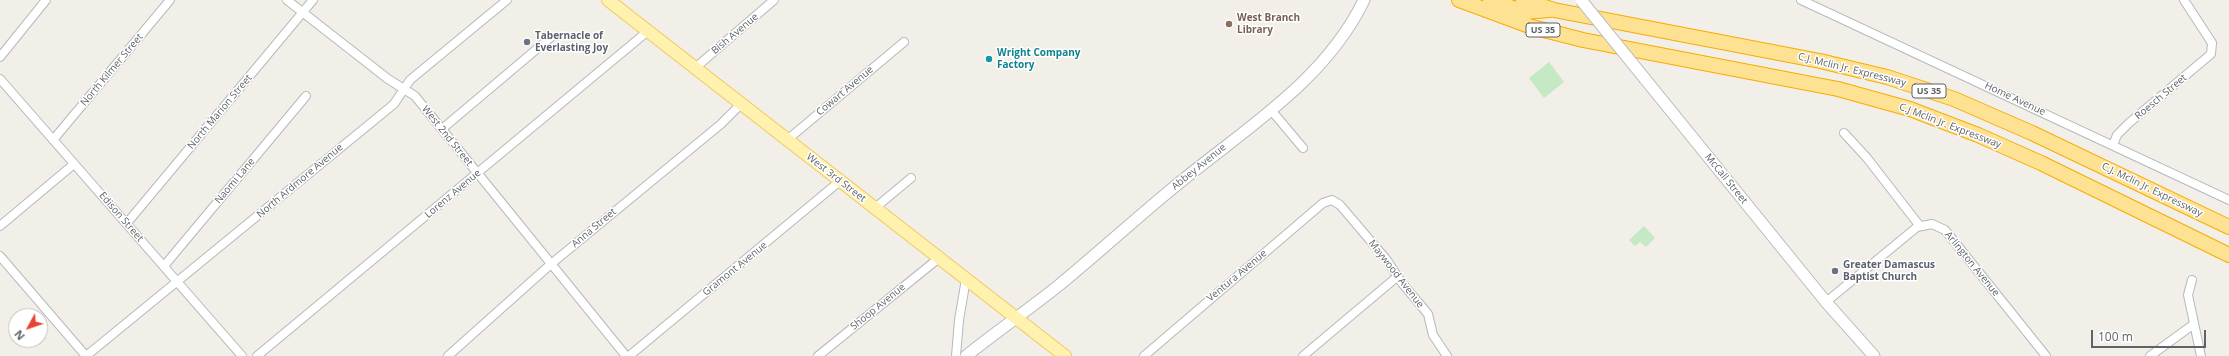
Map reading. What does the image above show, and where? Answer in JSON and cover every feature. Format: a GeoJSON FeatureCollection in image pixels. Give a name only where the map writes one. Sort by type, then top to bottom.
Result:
{"type":"FeatureCollection","features":[{"type":"Feature","properties":{"kind":"highway","name":"C.J Mclin Jr. Expressway"},"geometry":{"type":"LineString","coordinates":[[1459,0],[1532,27],[1629,48],[1838,89],[1910,109],[1978,135],[2041,163],[2229,255]]}},
{"type":"Feature","properties":{"kind":"highway"},"geometry":{"type":"LineString","coordinates":[[1490,0],[1524,12],[1539,13],[1554,10]]}},
{"type":"Feature","properties":{"kind":"highway","name":"C.J. Mclin Jr. Expressway"},"geometry":{"type":"LineString","coordinates":[[1523,0],[1554,10],[1820,61],[1887,77],[1954,99],[2018,126],[2229,227]]}},
{"type":"Feature","properties":{"kind":"main road","name":"West 3rd Street"},"geometry":{"type":"LineString","coordinates":[[608,0],[1065,356]]}},
{"type":"Feature","properties":{"kind":"street"},"geometry":{"type":"LineString","coordinates":[[0,57],[46,0]]}},
{"type":"Feature","properties":{"kind":"street","name":"North Kilmer Street"},"geometry":{"type":"LineString","coordinates":[[53,140],[170,0]]}},
{"type":"Feature","properties":{"kind":"street","name":"West 2nd Street"},"geometry":{"type":"LineString","coordinates":[[287,0],[415,96],[626,356]]}},
{"type":"Feature","properties":{"kind":"street","name":"North Marion Street"},"geometry":{"type":"LineString","coordinates":[[127,223],[313,0]]}},
{"type":"Feature","properties":{"kind":"street","name":"North Ardmore Avenue"},"geometry":{"type":"LineString","coordinates":[[86,356],[394,104],[410,80],[507,0]]}},
{"type":"Feature","properties":{"kind":"street","name":"Bish Avenue"},"geometry":{"type":"LineString","coordinates":[[696,68],[774,0]]}},
{"type":"Feature","properties":{"kind":"street","name":"Abbey Avenue"},"geometry":{"type":"LineString","coordinates":[[966,356],[1073,273],[1174,187],[1303,82],[1330,53],[1364,0]]}},
{"type":"Feature","properties":{"kind":"street","name":"McCall Street"},"geometry":{"type":"LineString","coordinates":[[1581,0],[1826,302],[1874,356]]}},
{"type":"Feature","properties":{"kind":"street","name":"Home Avenue"},"geometry":{"type":"LineString","coordinates":[[1801,0],[2229,200]]}},
{"type":"Feature","properties":{"kind":"street","name":"Roesch Street"},"geometry":{"type":"LineString","coordinates":[[2113,145],[2117,136],[2129,123],[2207,58],[2212,51],[2212,43],[2184,0]]}},
{"type":"Feature","properties":{"kind":"street","name":"Lorenz Avenue"},"geometry":{"type":"LineString","coordinates":[[257,356],[648,31]]}},
{"type":"Feature","properties":{"kind":"street"},"geometry":{"type":"LineString","coordinates":[[442,129],[551,37]]}},
{"type":"Feature","properties":{"kind":"street","name":"Cowart Avenue"},"geometry":{"type":"LineString","coordinates":[[787,140],[904,42]]}},
{"type":"Feature","properties":{"kind":"street","name":"Edison Street"},"geometry":{"type":"LineString","coordinates":[[0,79],[242,356]]}},
{"type":"Feature","properties":{"kind":"street","name":"Naomi Lane"},"geometry":{"type":"LineString","coordinates":[[164,266],[306,96]]}},
{"type":"Feature","properties":{"kind":"street","name":"Anna Street"},"geometry":{"type":"LineString","coordinates":[[448,356],[551,264],[742,104]]}},
{"type":"Feature","properties":{"kind":"street"},"geometry":{"type":"LineString","coordinates":[[1270,110],[1303,148]]}},
{"type":"Feature","properties":{"kind":"street"},"geometry":{"type":"LineString","coordinates":[[1826,302],[1919,225],[1867,158],[1844,133]]}},
{"type":"Feature","properties":{"kind":"street"},"geometry":{"type":"LineString","coordinates":[[0,226],[74,164]]}},
{"type":"Feature","properties":{"kind":"street"},"geometry":{"type":"LineString","coordinates":[[875,208],[910,178]]}},
{"type":"Feature","properties":{"kind":"street","name":"Gramont Avenue"},"geometry":{"type":"LineString","coordinates":[[629,356],[840,181]]}},
{"type":"Feature","properties":{"kind":"street","name":"Maywood Avenue"},"geometry":{"type":"LineString","coordinates":[[1332,200],[1346,211],[1386,259],[1428,314],[1433,335],[1447,356]]}},
{"type":"Feature","properties":{"kind":"street","name":"Ventura Avenue"},"geometry":{"type":"LineString","coordinates":[[1144,356],[1323,203],[1332,200]]}},
{"type":"Feature","properties":{"kind":"street","name":"Arlington Avenue"},"geometry":{"type":"LineString","coordinates":[[1919,225],[1932,224],[1945,230],[2046,356]]}},
{"type":"Feature","properties":{"kind":"street"},"geometry":{"type":"LineString","coordinates":[[0,256],[86,356]]}},
{"type":"Feature","properties":{"kind":"street","name":"Shoop Avenue"},"geometry":{"type":"LineString","coordinates":[[818,356],[939,258]]}},
{"type":"Feature","properties":{"kind":"street"},"geometry":{"type":"LineString","coordinates":[[1303,356],[1398,276]]}},
{"type":"Feature","properties":{"kind":"street"},"geometry":{"type":"LineString","coordinates":[[956,356],[959,320],[966,279]]}},
{"type":"Feature","properties":{"kind":"street"},"geometry":{"type":"LineString","coordinates":[[2192,280],[2188,295],[2201,356]]}},
{"type":"Feature","properties":{"kind":"street"},"geometry":{"type":"LineString","coordinates":[[2150,356],[2194,324]]}},
{"type":"Feature","properties":{"kind":"green space"},"geometry":{"type":"Polygon","coordinates":[[[1549,62],[1564,82],[1544,98],[1529,78],[1549,62]]]}},
{"type":"Feature","properties":{"kind":"green space"},"geometry":{"type":"Polygon","coordinates":[[[1644,226],[1655,238],[1646,247],[1640,242],[1635,246],[1629,240],[1644,226]]]}},
{"type":"Feature","properties":{"kind":"place","name":"West Branch Library"},"geometry":{"type":"Point","coordinates":[1229,24]}},
{"type":"Feature","properties":{"kind":"place","name":"Tabernacle of Everlasting Joy"},"geometry":{"type":"Point","coordinates":[527,42]}},
{"type":"Feature","properties":{"kind":"place","name":"Wright Company Factory"},"geometry":{"type":"Point","coordinates":[989,59]}},
{"type":"Feature","properties":{"kind":"place","name":"Greater Damascus Baptist Church"},"geometry":{"type":"Point","coordinates":[1835,271]}}]}
